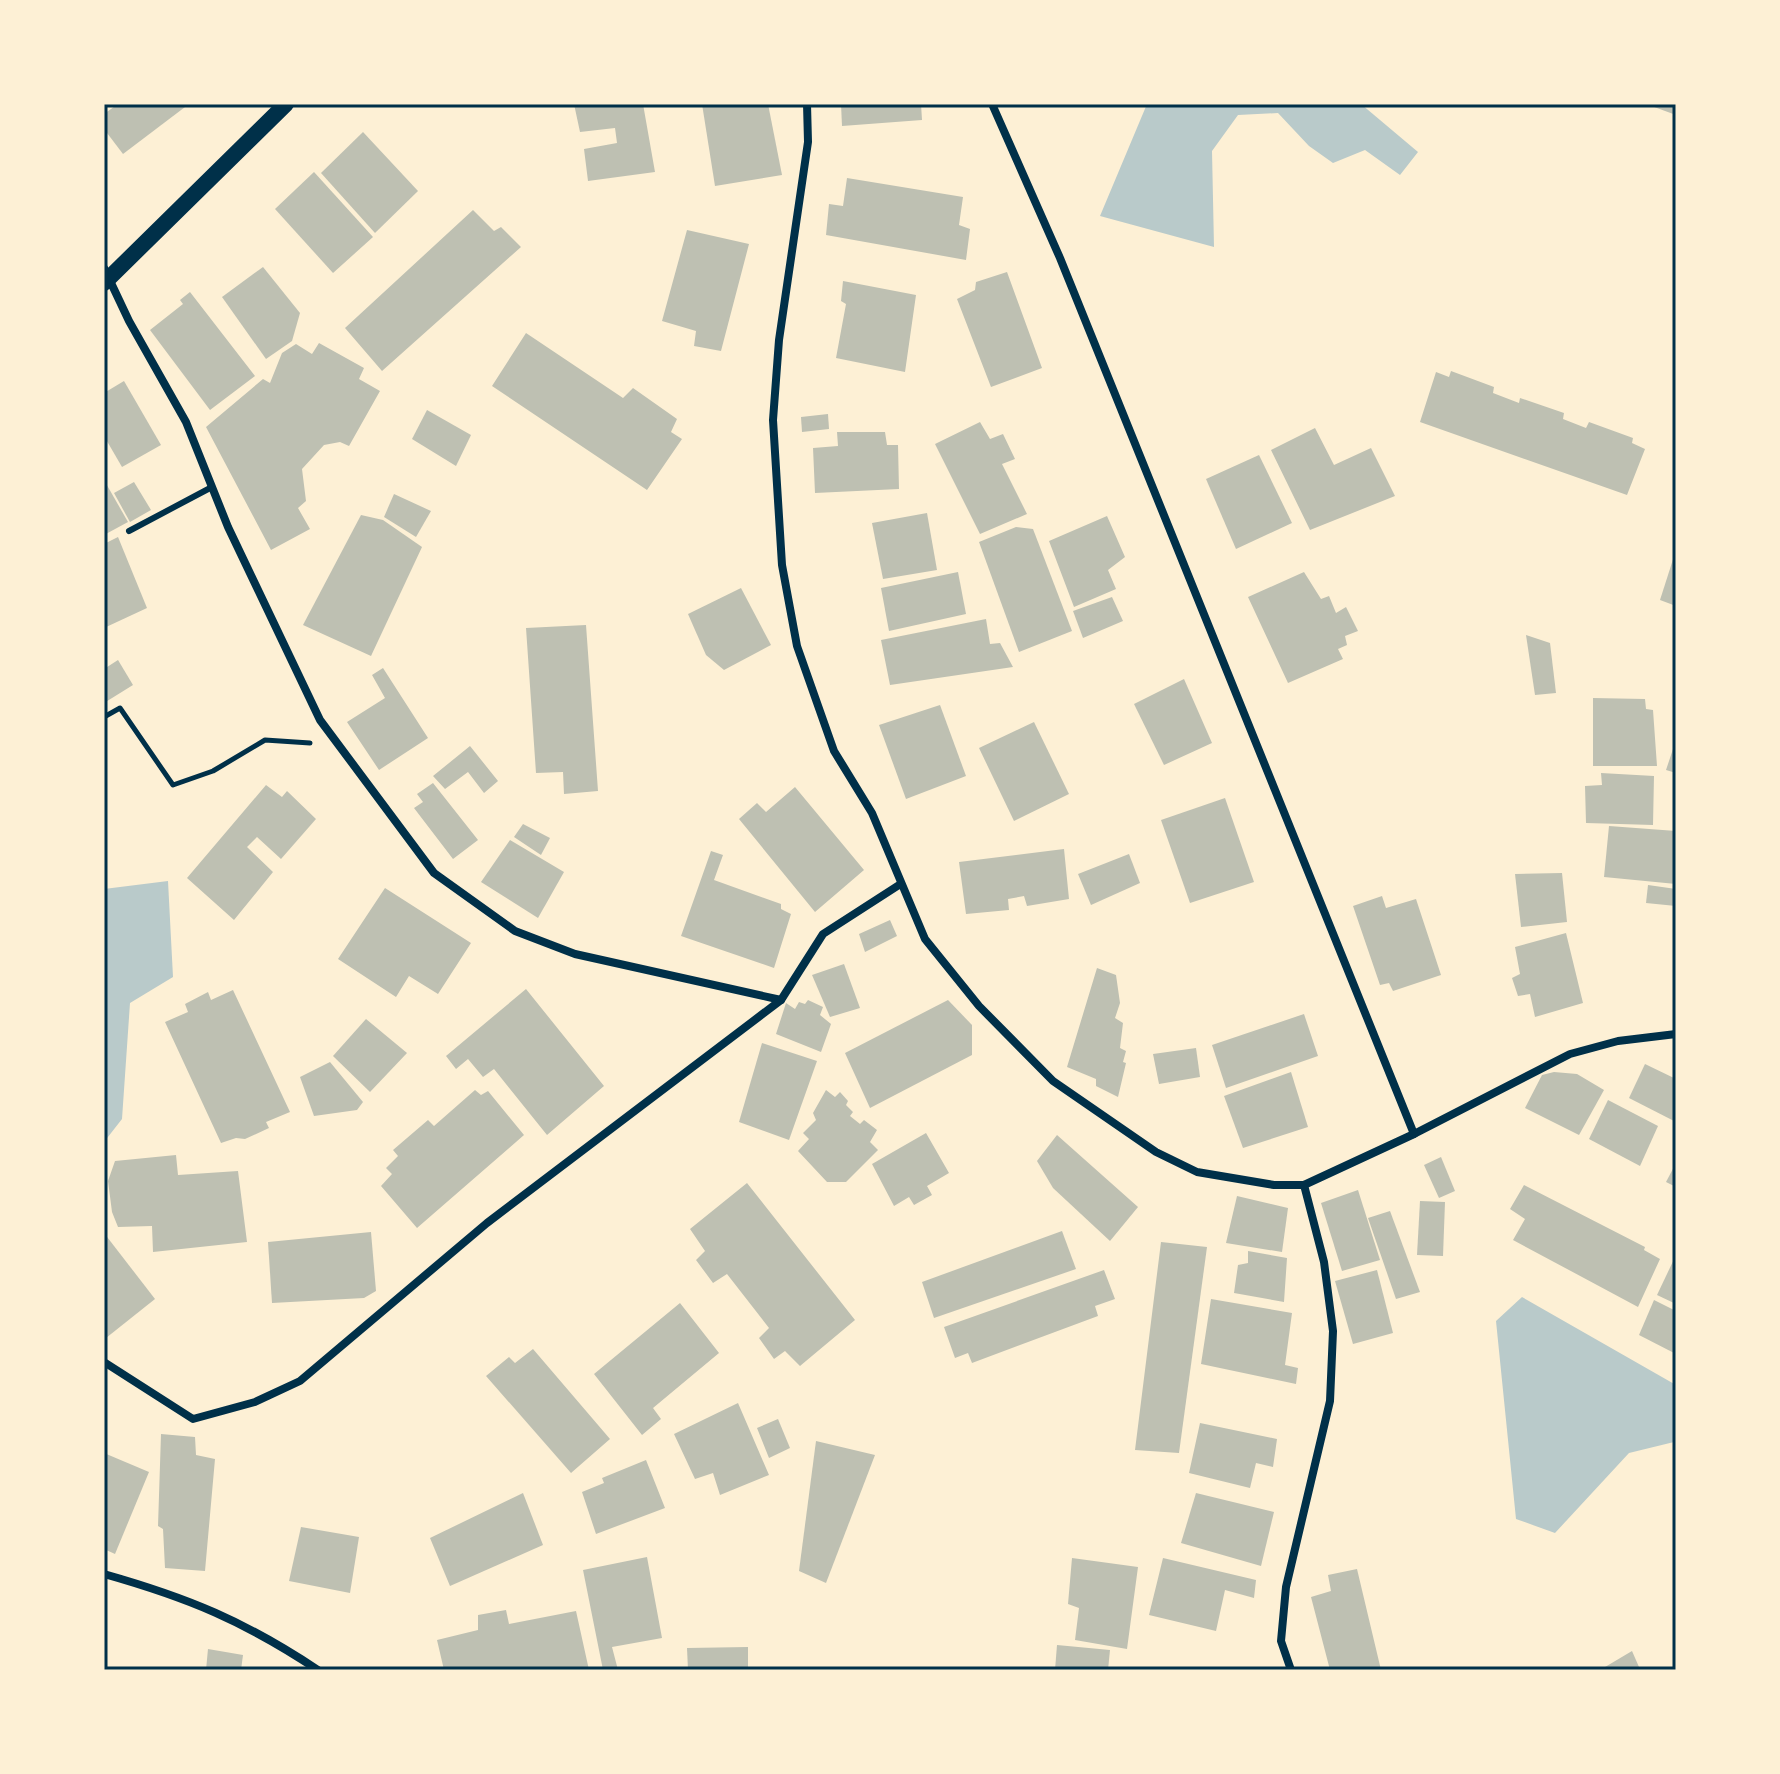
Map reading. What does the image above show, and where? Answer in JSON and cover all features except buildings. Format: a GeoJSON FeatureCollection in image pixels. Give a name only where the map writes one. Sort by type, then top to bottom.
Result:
{"type":"FeatureCollection","features":[{"type":"Feature","properties":{"kind":"main road"},"geometry":{"type":"LineString","coordinates":[[106,276],[286,104]]}},
{"type":"Feature","properties":{"kind":"street"},"geometry":{"type":"LineString","coordinates":[[807,104],[808,142],[779,340],[773,420],[782,565],[797,646],[834,751],[872,813],[899,885],[925,939],[979,1006],[1053,1081],[1156,1152],[1197,1172],[1274,1185],[1304,1185],[1414,1134],[1570,1054],[1618,1041],[1676,1034]]}},
{"type":"Feature","properties":{"kind":"street"},"geometry":{"type":"LineString","coordinates":[[992,104],[1060,258],[1414,1134]]}},
{"type":"Feature","properties":{"kind":"street"},"geometry":{"type":"LineString","coordinates":[[106,276],[186,422],[212,487],[320,720],[434,873],[515,931],[575,954],[781,1000]]}},
{"type":"Feature","properties":{"kind":"street"},"geometry":{"type":"LineString","coordinates":[[104,1362],[193,1419],[255,1402],[300,1381],[487,1223],[781,1000],[823,934],[899,885]]}},
{"type":"Feature","properties":{"kind":"street"},"geometry":{"type":"LineString","coordinates":[[1291,1670],[1281,1641],[1286,1587],[1330,1401],[1333,1331],[1324,1262],[1304,1185]]}},
{"type":"Feature","properties":{"kind":"street"},"geometry":{"type":"LineString","coordinates":[[104,1574],[191,1601],[259,1631],[318,1670]]}},
{"type":"Feature","properties":{"kind":"lane"},"geometry":{"type":"LineString","coordinates":[[129,531],[212,487]]}},
{"type":"Feature","properties":{"kind":"path"},"geometry":{"type":"LineString","coordinates":[[104,717],[120,708],[173,785],[213,771],[265,740],[338,746]]}},
{"type":"Feature","properties":{"kind":"shaded area"},"geometry":{"type":"Polygon","coordinates":[[[1147,104],[1361,104],[1418,152],[1400,175],[1365,150],[1333,163],[1309,146],[1278,113],[1238,115],[1212,151],[1214,247],[1100,216],[1147,104]]]}},
{"type":"Feature","properties":{"kind":"shaded area"},"geometry":{"type":"Polygon","coordinates":[[[168,881],[173,977],[130,1003],[122,1119],[104,1142],[104,889],[168,881]]]}},
{"type":"Feature","properties":{"kind":"shaded area"},"geometry":{"type":"Polygon","coordinates":[[[1522,1297],[1676,1385],[1674,1442],[1629,1453],[1555,1533],[1516,1519],[1496,1321],[1522,1297]]]}}]}
